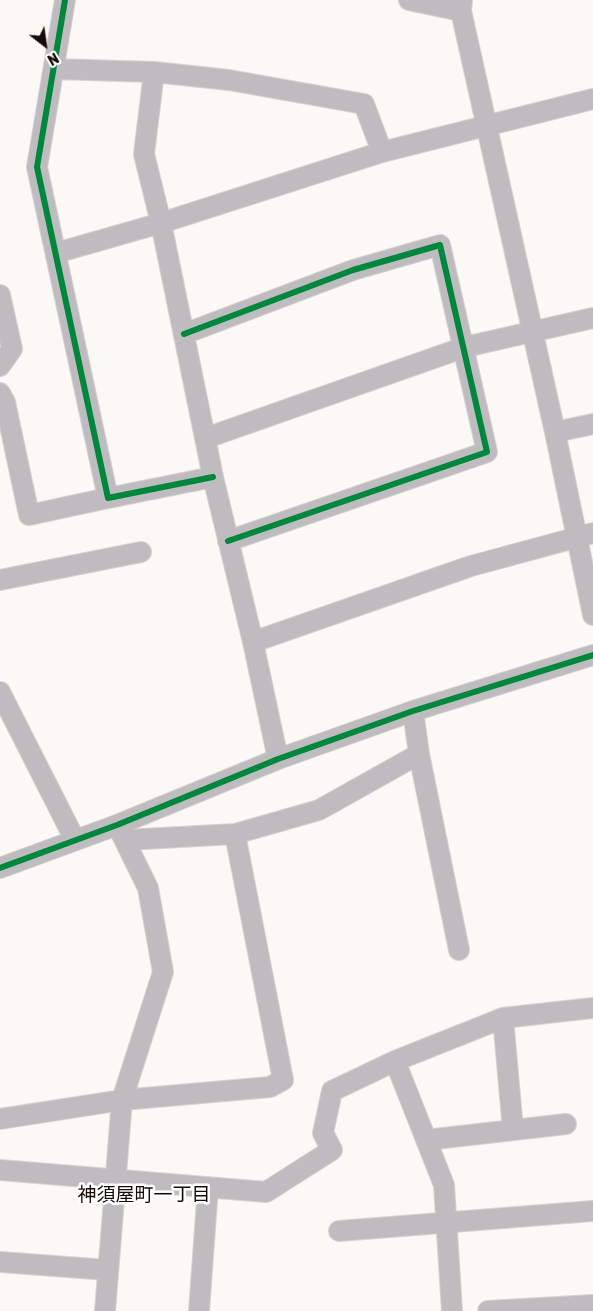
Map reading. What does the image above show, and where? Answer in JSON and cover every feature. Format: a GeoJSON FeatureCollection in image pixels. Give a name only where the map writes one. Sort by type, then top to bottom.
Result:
{"type":"FeatureCollection","features":[{"type":"Feature","properties":{"kind":"street"},"geometry":{"type":"LineString","coordinates":[[65,0],[37,167],[108,498]]}},
{"type":"Feature","properties":{"kind":"street"},"geometry":{"type":"LineString","coordinates":[[409,0],[461,6],[555,432],[586,535],[593,615]]}},
{"type":"Feature","properties":{"kind":"street"},"geometry":{"type":"LineString","coordinates":[[54,69],[154,72],[229,80],[364,104],[382,152]]}},
{"type":"Feature","properties":{"kind":"street"},"geometry":{"type":"LineString","coordinates":[[154,72],[144,154],[161,224],[213,477],[253,642],[278,759]]}},
{"type":"Feature","properties":{"kind":"street"},"geometry":{"type":"LineString","coordinates":[[56,253],[161,224],[382,152],[593,99]]}},
{"type":"Feature","properties":{"kind":"street"},"geometry":{"type":"LineString","coordinates":[[184,334],[353,270],[440,245],[465,347],[487,452],[228,541]]}},
{"type":"Feature","properties":{"kind":"street"},"geometry":{"type":"LineString","coordinates":[[0,295],[12,349],[0,366]]}},
{"type":"Feature","properties":{"kind":"street"},"geometry":{"type":"LineString","coordinates":[[206,438],[465,347],[593,318]]}},
{"type":"Feature","properties":{"kind":"street"},"geometry":{"type":"LineString","coordinates":[[0,394],[5,402],[29,515],[213,477]]}},
{"type":"Feature","properties":{"kind":"street"},"geometry":{"type":"LineString","coordinates":[[555,432],[593,424]]}},
{"type":"Feature","properties":{"kind":"street"},"geometry":{"type":"LineString","coordinates":[[253,642],[471,566],[586,535]]}},
{"type":"Feature","properties":{"kind":"street"},"geometry":{"type":"LineString","coordinates":[[0,580],[141,552]]}},
{"type":"Feature","properties":{"kind":"street"},"geometry":{"type":"LineString","coordinates":[[121,833],[278,759],[413,711],[593,655]]}},
{"type":"Feature","properties":{"kind":"street"},"geometry":{"type":"LineString","coordinates":[[0,692],[75,840]]}},
{"type":"Feature","properties":{"kind":"street"},"geometry":{"type":"LineString","coordinates":[[413,711],[419,754],[459,950]]}},
{"type":"Feature","properties":{"kind":"street"},"geometry":{"type":"LineString","coordinates":[[0,868],[75,840],[121,833],[235,834],[319,810],[419,754]]}},
{"type":"Feature","properties":{"kind":"street"},"geometry":{"type":"LineString","coordinates":[[105,1311],[114,1180],[122,1100],[163,972],[148,888],[121,833]]}},
{"type":"Feature","properties":{"kind":"street"},"geometry":{"type":"LineString","coordinates":[[0,1119],[122,1100],[270,1087],[283,1080],[235,834]]}},
{"type":"Feature","properties":{"kind":"street"},"geometry":{"type":"LineString","coordinates":[[0,1170],[266,1192],[332,1150],[323,1133],[332,1091],[395,1062],[503,1018],[593,1008]]}},
{"type":"Feature","properties":{"kind":"street"},"geometry":{"type":"LineString","coordinates":[[503,1018],[513,1130]]}},
{"type":"Feature","properties":{"kind":"street"},"geometry":{"type":"LineString","coordinates":[[395,1062],[444,1185],[452,1311]]}},
{"type":"Feature","properties":{"kind":"street"},"geometry":{"type":"LineString","coordinates":[[426,1140],[566,1124]]}},
{"type":"Feature","properties":{"kind":"street"},"geometry":{"type":"LineString","coordinates":[[199,1311],[208,1188]]}},
{"type":"Feature","properties":{"kind":"street"},"geometry":{"type":"LineString","coordinates":[[340,1231],[446,1221],[593,1211]]}},
{"type":"Feature","properties":{"kind":"street"},"geometry":{"type":"LineString","coordinates":[[0,1262],[108,1270]]}},
{"type":"Feature","properties":{"kind":"street"},"geometry":{"type":"LineString","coordinates":[[488,1311],[593,1305]]}},
{"type":"Feature","properties":{"kind":"cycle path"},"geometry":{"type":"LineString","coordinates":[[65,0],[37,167],[108,498],[213,477]]}},
{"type":"Feature","properties":{"kind":"cycle path"},"geometry":{"type":"LineString","coordinates":[[184,334],[353,270],[440,245],[487,452],[228,541]]}},
{"type":"Feature","properties":{"kind":"cycle path"},"geometry":{"type":"LineString","coordinates":[[0,868],[117,825],[278,759],[413,711],[593,655]]}},
{"type":"Feature","properties":{"kind":"district","name":"神須屋町一丁目"},"geometry":{"type":"Point","coordinates":[144,1196]}}]}
